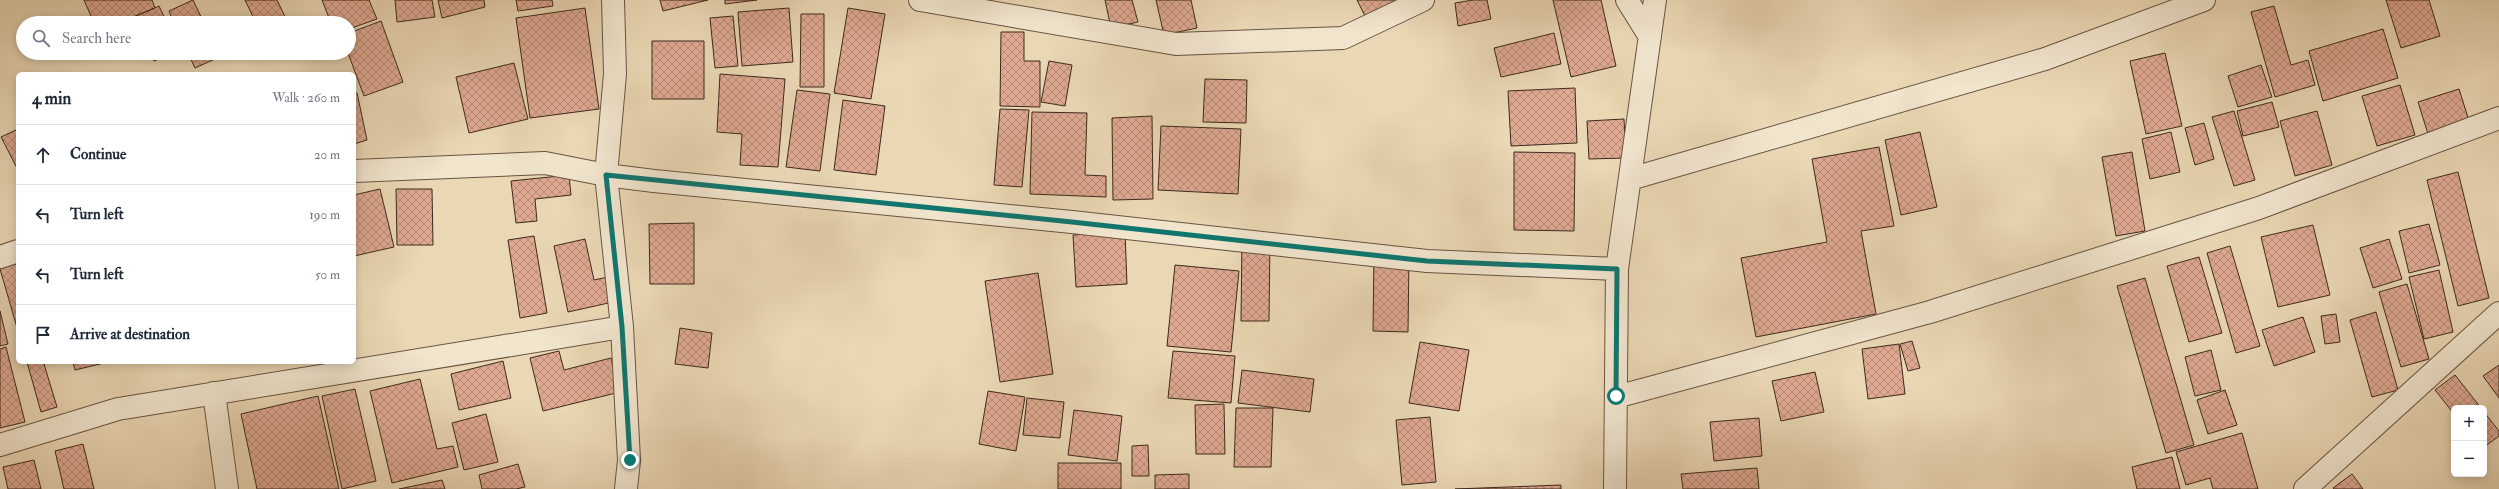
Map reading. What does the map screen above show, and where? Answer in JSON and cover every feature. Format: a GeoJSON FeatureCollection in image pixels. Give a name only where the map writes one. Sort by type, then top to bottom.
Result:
{"type":"FeatureCollection","features":[{"type":"Feature","properties":{"kind":"street"},"geometry":{"type":"LineString","coordinates":[[613,0],[615,74],[606,175],[622,327],[630,460],[626,489]]}},
{"type":"Feature","properties":{"kind":"street"},"geometry":{"type":"LineString","coordinates":[[920,0],[1176,44],[1344,38],[1423,0]]}},
{"type":"Feature","properties":{"kind":"street"},"geometry":{"type":"LineString","coordinates":[[1626,0],[1650,37]]}},
{"type":"Feature","properties":{"kind":"street"},"geometry":{"type":"LineString","coordinates":[[1615,489],[1617,269],[1655,0]]}},
{"type":"Feature","properties":{"kind":"street"},"geometry":{"type":"LineString","coordinates":[[1630,179],[2045,59],[2204,0]]}},
{"type":"Feature","properties":{"kind":"street"},"geometry":{"type":"LineString","coordinates":[[1616,396],[1930,312],[2236,215],[2499,118]]}},
{"type":"Feature","properties":{"kind":"street"},"geometry":{"type":"LineString","coordinates":[[356,171],[545,163],[606,175],[1080,223],[1427,261],[1617,269]]}},
{"type":"Feature","properties":{"kind":"street"},"geometry":{"type":"LineString","coordinates":[[0,257],[16,252]]}},
{"type":"Feature","properties":{"kind":"street"},"geometry":{"type":"LineString","coordinates":[[2305,489],[2499,313]]}},
{"type":"Feature","properties":{"kind":"street"},"geometry":{"type":"LineString","coordinates":[[0,445],[118,409],[622,327]]}},
{"type":"Feature","properties":{"kind":"street"},"geometry":{"type":"LineString","coordinates":[[214,393],[227,489]]}},
{"type":"Feature","properties":{"kind":"building"},"geometry":{"type":"Polygon","coordinates":[[[84,0],[152,0],[155,8],[135,16],[91,16],[84,0]]]}},
{"type":"Feature","properties":{"kind":"building"},"geometry":{"type":"Polygon","coordinates":[[[193,0],[201,16],[171,16],[169,11],[193,0]]]}},
{"type":"Feature","properties":{"kind":"building"},"geometry":{"type":"Polygon","coordinates":[[[245,0],[277,0],[285,16],[253,16],[245,0]]]}},
{"type":"Feature","properties":{"kind":"building"},"geometry":{"type":"Polygon","coordinates":[[[322,0],[369,0],[377,19],[356,26],[356,16],[328,16],[322,0]]]}},
{"type":"Feature","properties":{"kind":"building"},"geometry":{"type":"Polygon","coordinates":[[[395,0],[432,0],[435,17],[397,22],[395,0]]]}},
{"type":"Feature","properties":{"kind":"building"},"geometry":{"type":"Polygon","coordinates":[[[438,0],[484,0],[485,7],[442,18],[438,0]]]}},
{"type":"Feature","properties":{"kind":"building"},"geometry":{"type":"Polygon","coordinates":[[[516,0],[552,0],[553,6],[518,11],[516,0]]]}},
{"type":"Feature","properties":{"kind":"building"},"geometry":{"type":"Polygon","coordinates":[[[660,0],[708,0],[663,11],[660,0]]]}},
{"type":"Feature","properties":{"kind":"building"},"geometry":{"type":"Polygon","coordinates":[[[725,0],[757,0],[725,4],[725,0]]]}},
{"type":"Feature","properties":{"kind":"building"},"geometry":{"type":"Polygon","coordinates":[[[1105,0],[1132,0],[1138,22],[1111,28],[1105,0]]]}},
{"type":"Feature","properties":{"kind":"building"},"geometry":{"type":"Polygon","coordinates":[[[1156,0],[1191,0],[1197,28],[1164,35],[1156,0]]]}},
{"type":"Feature","properties":{"kind":"building"},"geometry":{"type":"Polygon","coordinates":[[[1357,0],[1402,0],[1366,18],[1357,0]]]}},
{"type":"Feature","properties":{"kind":"building"},"geometry":{"type":"Polygon","coordinates":[[[1473,0],[1487,0],[1491,19],[1458,26],[1455,3],[1473,0]]]}},
{"type":"Feature","properties":{"kind":"building"},"geometry":{"type":"Polygon","coordinates":[[[1553,0],[1601,0],[1616,66],[1571,77],[1553,0]]]}},
{"type":"Feature","properties":{"kind":"building"},"geometry":{"type":"Polygon","coordinates":[[[2386,0],[2429,0],[2440,36],[2401,48],[2386,0]]]}},
{"type":"Feature","properties":{"kind":"building"},"geometry":{"type":"Polygon","coordinates":[[[159,6],[164,16],[136,16],[159,6]]]}},
{"type":"Feature","properties":{"kind":"building"},"geometry":{"type":"Polygon","coordinates":[[[2274,6],[2291,65],[2308,60],[2315,85],[2275,97],[2251,12],[2274,6]]]}},
{"type":"Feature","properties":{"kind":"building"},"geometry":{"type":"Polygon","coordinates":[[[585,8],[599,109],[530,118],[516,18],[585,8]]]}},
{"type":"Feature","properties":{"kind":"building"},"geometry":{"type":"Polygon","coordinates":[[[789,8],[793,62],[742,66],[738,12],[789,8]]]}},
{"type":"Feature","properties":{"kind":"building"},"geometry":{"type":"Polygon","coordinates":[[[848,8],[885,14],[871,99],[834,93],[848,8]]]}},
{"type":"Feature","properties":{"kind":"building"},"geometry":{"type":"Polygon","coordinates":[[[801,14],[824,14],[824,87],[800,87],[801,14]]]}},
{"type":"Feature","properties":{"kind":"building"},"geometry":{"type":"Polygon","coordinates":[[[733,16],[738,66],[715,68],[710,18],[733,16]]]}},
{"type":"Feature","properties":{"kind":"building"},"geometry":{"type":"Polygon","coordinates":[[[381,21],[403,82],[364,96],[351,60],[356,60],[356,30],[381,21]]]}},
{"type":"Feature","properties":{"kind":"building"},"geometry":{"type":"Polygon","coordinates":[[[2383,29],[2398,78],[2323,101],[2309,51],[2383,29]]]}},
{"type":"Feature","properties":{"kind":"building"},"geometry":{"type":"Polygon","coordinates":[[[1001,32],[1024,32],[1024,61],[1040,61],[1040,107],[1000,106],[1001,32]]]}},
{"type":"Feature","properties":{"kind":"building"},"geometry":{"type":"Polygon","coordinates":[[[1554,33],[1561,64],[1501,77],[1494,48],[1554,33]]]}},
{"type":"Feature","properties":{"kind":"building"},"geometry":{"type":"Polygon","coordinates":[[[652,41],[704,41],[704,99],[652,99],[652,41]]]}},
{"type":"Feature","properties":{"kind":"building"},"geometry":{"type":"Polygon","coordinates":[[[2165,53],[2182,126],[2146,134],[2130,61],[2165,53]]]}},
{"type":"Feature","properties":{"kind":"building"},"geometry":{"type":"Polygon","coordinates":[[[191,60],[212,60],[195,68],[191,60]]]}},
{"type":"Feature","properties":{"kind":"building"},"geometry":{"type":"Polygon","coordinates":[[[1049,61],[1072,65],[1065,106],[1041,102],[1049,61]]]}},
{"type":"Feature","properties":{"kind":"building"},"geometry":{"type":"Polygon","coordinates":[[[514,63],[528,119],[469,133],[456,77],[514,63]]]}},
{"type":"Feature","properties":{"kind":"building"},"geometry":{"type":"Polygon","coordinates":[[[2261,65],[2272,97],[2238,107],[2228,76],[2261,65]]]}},
{"type":"Feature","properties":{"kind":"building"},"geometry":{"type":"Polygon","coordinates":[[[720,74],[785,79],[778,167],[740,165],[742,134],[717,132],[720,74]]]}},
{"type":"Feature","properties":{"kind":"building"},"geometry":{"type":"Polygon","coordinates":[[[1205,79],[1247,80],[1246,123],[1203,122],[1205,79]]]}},
{"type":"Feature","properties":{"kind":"building"},"geometry":{"type":"Polygon","coordinates":[[[2400,85],[2415,135],[2377,146],[2362,96],[2400,85]]]}},
{"type":"Feature","properties":{"kind":"building"},"geometry":{"type":"Polygon","coordinates":[[[1575,88],[1577,143],[1511,146],[1508,91],[1575,88]]]}},
{"type":"Feature","properties":{"kind":"building"},"geometry":{"type":"Polygon","coordinates":[[[2459,89],[2470,124],[2429,137],[2418,102],[2459,89]]]}},
{"type":"Feature","properties":{"kind":"building"},"geometry":{"type":"Polygon","coordinates":[[[797,90],[830,94],[820,171],[786,167],[797,90]]]}},
{"type":"Feature","properties":{"kind":"building"},"geometry":{"type":"Polygon","coordinates":[[[356,93],[367,140],[356,143],[356,93]]]}},
{"type":"Feature","properties":{"kind":"building"},"geometry":{"type":"Polygon","coordinates":[[[843,100],[885,106],[876,175],[834,170],[843,100]]]}},
{"type":"Feature","properties":{"kind":"building"},"geometry":{"type":"Polygon","coordinates":[[[2272,102],[2279,127],[2243,136],[2237,111],[2272,102]]]}},
{"type":"Feature","properties":{"kind":"building"},"geometry":{"type":"Polygon","coordinates":[[[1000,109],[1029,110],[1022,187],[994,185],[1000,109]]]}},
{"type":"Feature","properties":{"kind":"building"},"geometry":{"type":"Polygon","coordinates":[[[2234,111],[2255,180],[2234,186],[2212,117],[2234,111]]]}},
{"type":"Feature","properties":{"kind":"building"},"geometry":{"type":"Polygon","coordinates":[[[2317,111],[2332,165],[2295,176],[2280,121],[2317,111]]]}},
{"type":"Feature","properties":{"kind":"building"},"geometry":{"type":"Polygon","coordinates":[[[1032,112],[1087,113],[1085,175],[1106,176],[1106,197],[1030,194],[1032,112]]]}},
{"type":"Feature","properties":{"kind":"building"},"geometry":{"type":"Polygon","coordinates":[[[1152,116],[1153,199],[1113,200],[1112,118],[1152,116]]]}},
{"type":"Feature","properties":{"kind":"building"},"geometry":{"type":"Polygon","coordinates":[[[1624,119],[1626,158],[1589,159],[1587,121],[1624,119]]]}},
{"type":"Feature","properties":{"kind":"building"},"geometry":{"type":"Polygon","coordinates":[[[2204,123],[2214,159],[2195,165],[2185,128],[2204,123]]]}},
{"type":"Feature","properties":{"kind":"building"},"geometry":{"type":"Polygon","coordinates":[[[1161,126],[1241,129],[1238,194],[1158,190],[1161,126]]]}},
{"type":"Feature","properties":{"kind":"building"},"geometry":{"type":"Polygon","coordinates":[[[16,130],[16,166],[1,137],[16,130]]]}},
{"type":"Feature","properties":{"kind":"building"},"geometry":{"type":"Polygon","coordinates":[[[1920,132],[1937,207],[1901,215],[1885,140],[1920,132]]]}},
{"type":"Feature","properties":{"kind":"building"},"geometry":{"type":"Polygon","coordinates":[[[2171,132],[2180,172],[2150,179],[2142,139],[2171,132]]]}},
{"type":"Feature","properties":{"kind":"building"},"geometry":{"type":"Polygon","coordinates":[[[1879,147],[1894,226],[1861,231],[1876,314],[1756,337],[1741,258],[1827,242],[1812,159],[1879,147]]]}},
{"type":"Feature","properties":{"kind":"building"},"geometry":{"type":"Polygon","coordinates":[[[1514,152],[1575,153],[1574,231],[1514,230],[1514,152]]]}},
{"type":"Feature","properties":{"kind":"building"},"geometry":{"type":"Polygon","coordinates":[[[2132,152],[2145,231],[2116,236],[2102,157],[2132,152]]]}},
{"type":"Feature","properties":{"kind":"building"},"geometry":{"type":"Polygon","coordinates":[[[2458,172],[2489,298],[2458,306],[2427,180],[2458,172]]]}},
{"type":"Feature","properties":{"kind":"building"},"geometry":{"type":"Polygon","coordinates":[[[569,175],[571,195],[535,199],[537,221],[516,223],[511,181],[569,175]]]}},
{"type":"Feature","properties":{"kind":"building"},"geometry":{"type":"Polygon","coordinates":[[[380,189],[394,247],[356,256],[356,195],[380,189]]]}},
{"type":"Feature","properties":{"kind":"building"},"geometry":{"type":"Polygon","coordinates":[[[396,189],[432,189],[433,245],[397,245],[396,189]]]}},
{"type":"Feature","properties":{"kind":"building"},"geometry":{"type":"Polygon","coordinates":[[[694,223],[694,284],[650,284],[649,224],[694,223]]]}},
{"type":"Feature","properties":{"kind":"building"},"geometry":{"type":"Polygon","coordinates":[[[2429,224],[2440,265],[2409,273],[2399,231],[2429,224]]]}},
{"type":"Feature","properties":{"kind":"building"},"geometry":{"type":"Polygon","coordinates":[[[2313,225],[2330,295],[2278,307],[2261,237],[2313,225]]]}},
{"type":"Feature","properties":{"kind":"building"},"geometry":{"type":"Polygon","coordinates":[[[1125,232],[1127,284],[1076,287],[1073,235],[1125,232]]]}},
{"type":"Feature","properties":{"kind":"building"},"geometry":{"type":"Polygon","coordinates":[[[534,236],[547,313],[520,318],[508,240],[534,236]]]}},
{"type":"Feature","properties":{"kind":"building"},"geometry":{"type":"Polygon","coordinates":[[[1242,238],[1270,238],[1269,321],[1241,321],[1242,238]]]}},
{"type":"Feature","properties":{"kind":"building"},"geometry":{"type":"Polygon","coordinates":[[[585,239],[594,280],[608,277],[613,302],[568,312],[554,246],[585,239]]]}},
{"type":"Feature","properties":{"kind":"building"},"geometry":{"type":"Polygon","coordinates":[[[2389,239],[2402,279],[2373,288],[2360,248],[2389,239]]]}},
{"type":"Feature","properties":{"kind":"building"},"geometry":{"type":"Polygon","coordinates":[[[2230,246],[2260,346],[2236,353],[2207,253],[2230,246]]]}},
{"type":"Feature","properties":{"kind":"building"},"geometry":{"type":"Polygon","coordinates":[[[1374,254],[1409,255],[1408,332],[1373,331],[1374,254]]]}},
{"type":"Feature","properties":{"kind":"building"},"geometry":{"type":"Polygon","coordinates":[[[2199,257],[2222,333],[2189,342],[2167,266],[2199,257]]]}},
{"type":"Feature","properties":{"kind":"building"},"geometry":{"type":"Polygon","coordinates":[[[16,264],[16,324],[0,269],[16,264]]]}},
{"type":"Feature","properties":{"kind":"building"},"geometry":{"type":"Polygon","coordinates":[[[1175,265],[1239,271],[1231,352],[1167,346],[1175,265]]]}},
{"type":"Feature","properties":{"kind":"building"},"geometry":{"type":"Polygon","coordinates":[[[2439,270],[2453,332],[2424,339],[2409,277],[2439,270]]]}},
{"type":"Feature","properties":{"kind":"building"},"geometry":{"type":"Polygon","coordinates":[[[1038,273],[1053,374],[1000,382],[985,281],[1038,273]]]}},
{"type":"Feature","properties":{"kind":"building"},"geometry":{"type":"Polygon","coordinates":[[[2145,278],[2194,445],[2166,453],[2117,286],[2145,278]]]}},
{"type":"Feature","properties":{"kind":"building"},"geometry":{"type":"Polygon","coordinates":[[[2407,284],[2429,359],[2401,367],[2379,292],[2407,284]]]}},
{"type":"Feature","properties":{"kind":"building"},"geometry":{"type":"Polygon","coordinates":[[[0,311],[8,344],[0,346],[0,311]]]}},
{"type":"Feature","properties":{"kind":"building"},"geometry":{"type":"Polygon","coordinates":[[[2376,312],[2398,390],[2372,397],[2350,320],[2376,312]]]}},
{"type":"Feature","properties":{"kind":"building"},"geometry":{"type":"Polygon","coordinates":[[[2336,314],[2340,342],[2325,344],[2321,316],[2336,314]]]}},
{"type":"Feature","properties":{"kind":"building"},"geometry":{"type":"Polygon","coordinates":[[[2303,317],[2315,352],[2274,366],[2262,330],[2303,317]]]}},
{"type":"Feature","properties":{"kind":"building"},"geometry":{"type":"Polygon","coordinates":[[[680,328],[712,333],[708,368],[675,364],[680,328]]]}},
{"type":"Feature","properties":{"kind":"building"},"geometry":{"type":"Polygon","coordinates":[[[1912,341],[1920,368],[1908,371],[1900,344],[1912,341]]]}},
{"type":"Feature","properties":{"kind":"building"},"geometry":{"type":"Polygon","coordinates":[[[1420,342],[1469,350],[1459,411],[1409,403],[1420,342]]]}},
{"type":"Feature","properties":{"kind":"building"},"geometry":{"type":"Polygon","coordinates":[[[1899,344],[1905,394],[1868,399],[1862,349],[1899,344]]]}},
{"type":"Feature","properties":{"kind":"building"},"geometry":{"type":"Polygon","coordinates":[[[6,347],[25,422],[0,428],[0,349],[6,347]]]}},
{"type":"Feature","properties":{"kind":"building"},"geometry":{"type":"Polygon","coordinates":[[[2211,350],[2221,390],[2195,396],[2185,357],[2211,350]]]}},
{"type":"Feature","properties":{"kind":"building"},"geometry":{"type":"Polygon","coordinates":[[[559,351],[564,370],[611,358],[620,392],[543,411],[530,358],[559,351]]]}},
{"type":"Feature","properties":{"kind":"building"},"geometry":{"type":"Polygon","coordinates":[[[1173,351],[1235,356],[1231,403],[1168,398],[1173,351]]]}},
{"type":"Feature","properties":{"kind":"building"},"geometry":{"type":"Polygon","coordinates":[[[503,361],[511,398],[459,410],[451,374],[503,361]]]}},
{"type":"Feature","properties":{"kind":"building"},"geometry":{"type":"Polygon","coordinates":[[[28,364],[44,364],[57,407],[41,412],[28,364]]]}},
{"type":"Feature","properties":{"kind":"building"},"geometry":{"type":"Polygon","coordinates":[[[74,364],[100,364],[75,370],[74,364]]]}},
{"type":"Feature","properties":{"kind":"building"},"geometry":{"type":"Polygon","coordinates":[[[2499,365],[2499,398],[2483,376],[2499,365]]]}},
{"type":"Feature","properties":{"kind":"building"},"geometry":{"type":"Polygon","coordinates":[[[1242,370],[1314,379],[1310,412],[1238,403],[1242,370]]]}},
{"type":"Feature","properties":{"kind":"building"},"geometry":{"type":"Polygon","coordinates":[[[1815,372],[1824,412],[1781,421],[1772,381],[1815,372]]]}},
{"type":"Feature","properties":{"kind":"building"},"geometry":{"type":"Polygon","coordinates":[[[2455,375],[2479,405],[2451,405],[2451,410],[2435,390],[2455,375]]]}},
{"type":"Feature","properties":{"kind":"building"},"geometry":{"type":"Polygon","coordinates":[[[420,379],[437,449],[453,446],[458,467],[392,483],[370,391],[420,379]]]}},
{"type":"Feature","properties":{"kind":"building"},"geometry":{"type":"Polygon","coordinates":[[[355,389],[376,481],[342,489],[322,396],[355,389]]]}},
{"type":"Feature","properties":{"kind":"building"},"geometry":{"type":"Polygon","coordinates":[[[2225,390],[2237,425],[2208,434],[2197,400],[2225,390]]]}},
{"type":"Feature","properties":{"kind":"building"},"geometry":{"type":"Polygon","coordinates":[[[988,391],[1025,397],[1016,451],[979,444],[988,391]]]}},
{"type":"Feature","properties":{"kind":"building"},"geometry":{"type":"Polygon","coordinates":[[[318,396],[339,489],[257,489],[241,414],[318,396]]]}},
{"type":"Feature","properties":{"kind":"building"},"geometry":{"type":"Polygon","coordinates":[[[1027,398],[1064,402],[1060,438],[1023,435],[1027,398]]]}},
{"type":"Feature","properties":{"kind":"building"},"geometry":{"type":"Polygon","coordinates":[[[1224,404],[1225,454],[1196,454],[1195,405],[1224,404]]]}},
{"type":"Feature","properties":{"kind":"building"},"geometry":{"type":"Polygon","coordinates":[[[1236,408],[1273,408],[1271,467],[1234,467],[1236,408]]]}},
{"type":"Feature","properties":{"kind":"building"},"geometry":{"type":"Polygon","coordinates":[[[1074,410],[1122,416],[1117,461],[1068,455],[1074,410]]]}},
{"type":"Feature","properties":{"kind":"building"},"geometry":{"type":"Polygon","coordinates":[[[486,414],[498,462],[464,470],[452,423],[486,414]]]}},
{"type":"Feature","properties":{"kind":"building"},"geometry":{"type":"Polygon","coordinates":[[[2487,416],[2499,431],[2499,436],[2487,445],[2487,416]]]}},
{"type":"Feature","properties":{"kind":"building"},"geometry":{"type":"Polygon","coordinates":[[[1430,417],[1436,482],[1402,485],[1396,420],[1430,417]]]}},
{"type":"Feature","properties":{"kind":"building"},"geometry":{"type":"Polygon","coordinates":[[[1759,418],[1762,456],[1714,461],[1710,422],[1759,418]]]}},
{"type":"Feature","properties":{"kind":"building"},"geometry":{"type":"Polygon","coordinates":[[[2242,433],[2258,489],[2213,489],[2210,478],[2186,485],[2176,452],[2242,433]]]}},
{"type":"Feature","properties":{"kind":"building"},"geometry":{"type":"Polygon","coordinates":[[[83,444],[94,489],[64,489],[55,451],[83,444]]]}},
{"type":"Feature","properties":{"kind":"building"},"geometry":{"type":"Polygon","coordinates":[[[1148,445],[1149,476],[1132,476],[1132,446],[1148,445]]]}},
{"type":"Feature","properties":{"kind":"building"},"geometry":{"type":"Polygon","coordinates":[[[2172,457],[2180,489],[2137,489],[2132,467],[2172,457]]]}},
{"type":"Feature","properties":{"kind":"building"},"geometry":{"type":"Polygon","coordinates":[[[34,460],[41,489],[8,489],[3,467],[34,460]]]}},
{"type":"Feature","properties":{"kind":"building"},"geometry":{"type":"Polygon","coordinates":[[[1058,463],[1121,463],[1121,489],[1058,489],[1058,463]]]}},
{"type":"Feature","properties":{"kind":"building"},"geometry":{"type":"Polygon","coordinates":[[[518,464],[525,487],[516,489],[482,489],[479,475],[518,464]]]}},
{"type":"Feature","properties":{"kind":"building"},"geometry":{"type":"Polygon","coordinates":[[[1757,468],[1759,489],[1683,489],[1681,474],[1757,468]]]}},
{"type":"Feature","properties":{"kind":"building"},"geometry":{"type":"Polygon","coordinates":[[[1189,474],[1189,489],[1155,489],[1155,475],[1189,474]]]}},
{"type":"Feature","properties":{"kind":"building"},"geometry":{"type":"Polygon","coordinates":[[[2352,474],[2363,489],[2333,488],[2352,474]]]}},
{"type":"Feature","properties":{"kind":"building"},"geometry":{"type":"Polygon","coordinates":[[[442,480],[445,489],[399,489],[442,480]]]}},
{"type":"Feature","properties":{"kind":"building"},"geometry":{"type":"Polygon","coordinates":[[[1561,485],[1561,489],[1455,489],[1561,485]]]}},
{"type":"Feature","properties":{"kind":"route"},"geometry":{"type":"LineString","coordinates":[[630,460],[622,327],[606,175],[1072,222],[1427,261],[1617,269],[1616,396]]}}]}
